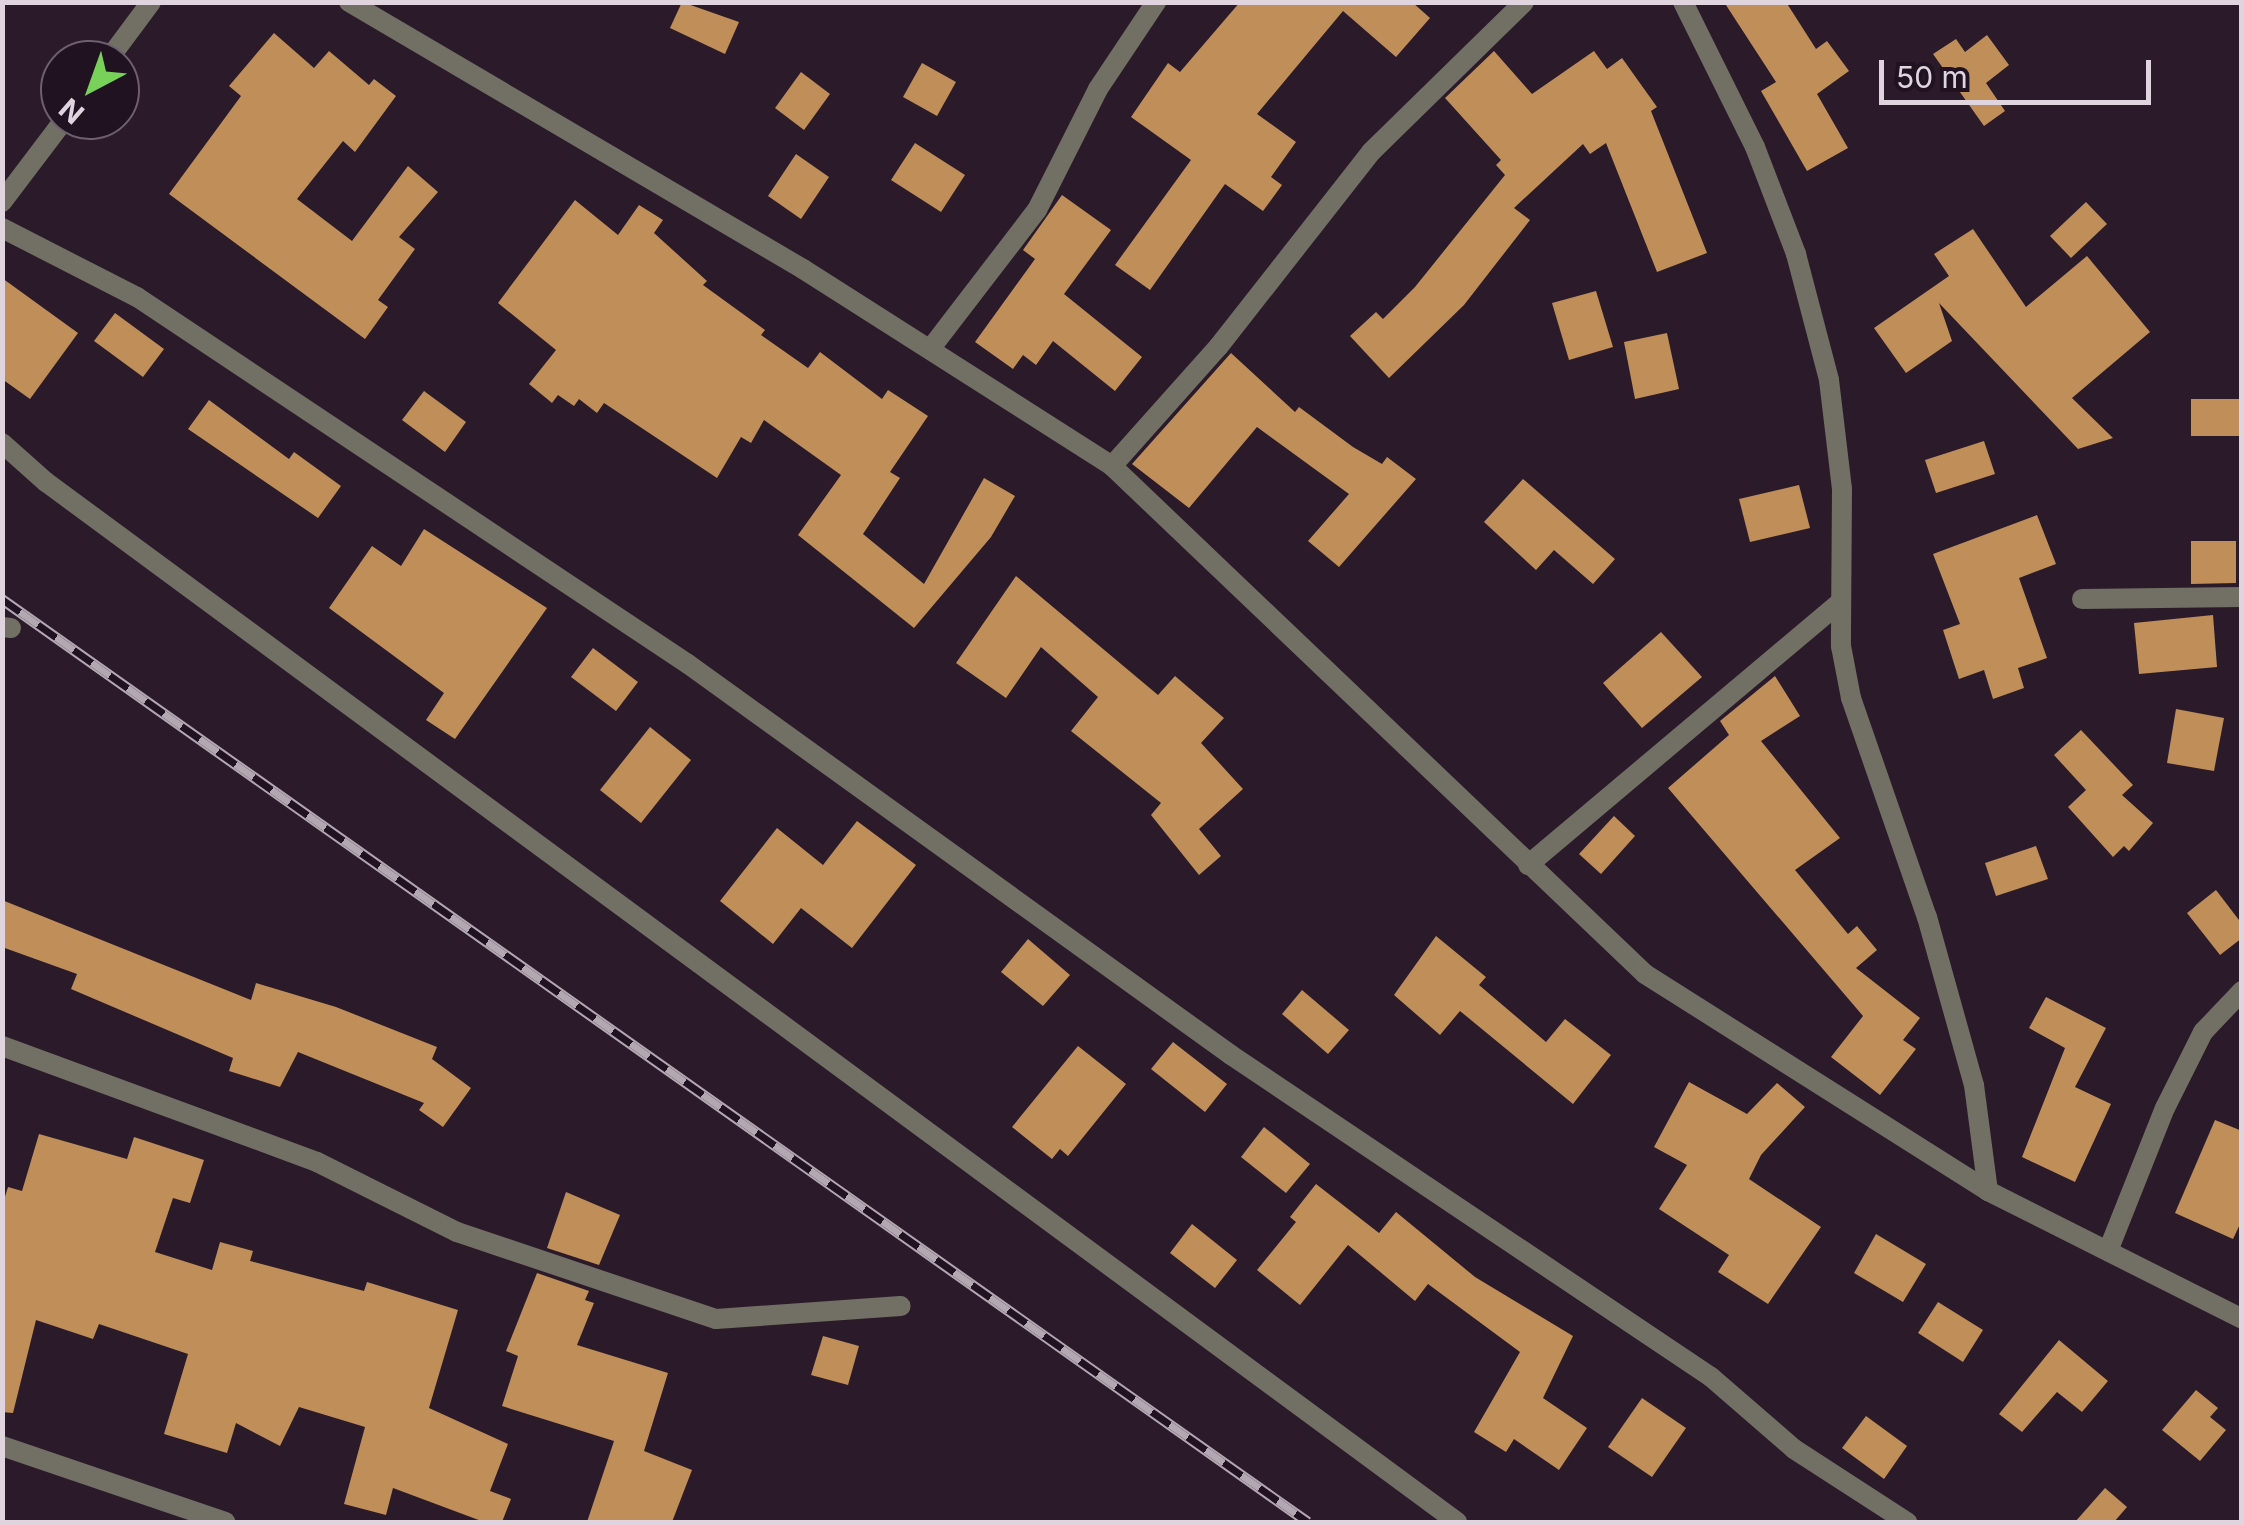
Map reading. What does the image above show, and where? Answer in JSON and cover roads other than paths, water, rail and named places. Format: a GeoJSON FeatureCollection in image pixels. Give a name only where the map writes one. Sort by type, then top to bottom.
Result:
{"type":"FeatureCollection","features":[{"type":"Feature","properties":{"kind":"street"},"geometry":{"type":"LineString","coordinates":[[123,40],[151,2]]}},
{"type":"Feature","properties":{"kind":"street"},"geometry":{"type":"LineString","coordinates":[[349,2],[931,348],[1112,466],[1645,974],[1988,1190],[2242,1318]]}},
{"type":"Feature","properties":{"kind":"street"},"geometry":{"type":"LineString","coordinates":[[931,348],[1038,210],[1098,89],[1156,2]]}},
{"type":"Feature","properties":{"kind":"street"},"geometry":{"type":"LineString","coordinates":[[1112,466],[1219,346],[1371,152],[1524,2]]}},
{"type":"Feature","properties":{"kind":"street"},"geometry":{"type":"LineString","coordinates":[[1683,2],[1756,147],[1796,254],[1829,380],[1842,489],[1841,601],[1851,698],[1927,917],[1974,1084],[1988,1190]]}},
{"type":"Feature","properties":{"kind":"street"},"geometry":{"type":"LineString","coordinates":[[2,202],[49,140]]}},
{"type":"Feature","properties":{"kind":"street"},"geometry":{"type":"LineString","coordinates":[[2,228],[137,297],[688,664],[1231,1055],[1711,1377],[1794,1449],[1908,1522]]}},
{"type":"Feature","properties":{"kind":"street"},"geometry":{"type":"LineString","coordinates":[[2,442],[46,482],[1457,1522]]}},
{"type":"Feature","properties":{"kind":"street"},"geometry":{"type":"LineString","coordinates":[[2082,598],[2242,597]]}},
{"type":"Feature","properties":{"kind":"street"},"geometry":{"type":"LineString","coordinates":[[1528,865],[1841,601]]}},
{"type":"Feature","properties":{"kind":"street"},"geometry":{"type":"LineString","coordinates":[[2108,1251],[2164,1108],[2203,1032],[2242,991]]}},
{"type":"Feature","properties":{"kind":"street"},"geometry":{"type":"LineString","coordinates":[[2,1046],[317,1162],[475,1239],[716,1318],[901,1306]]}},
{"type":"Feature","properties":{"kind":"street"},"geometry":{"type":"LineString","coordinates":[[2,1446],[225,1522]]}},
{"type":"Feature","properties":{"kind":"railway"},"geometry":{"type":"LineString","coordinates":[[2,599],[1308,1522]]}}]}
